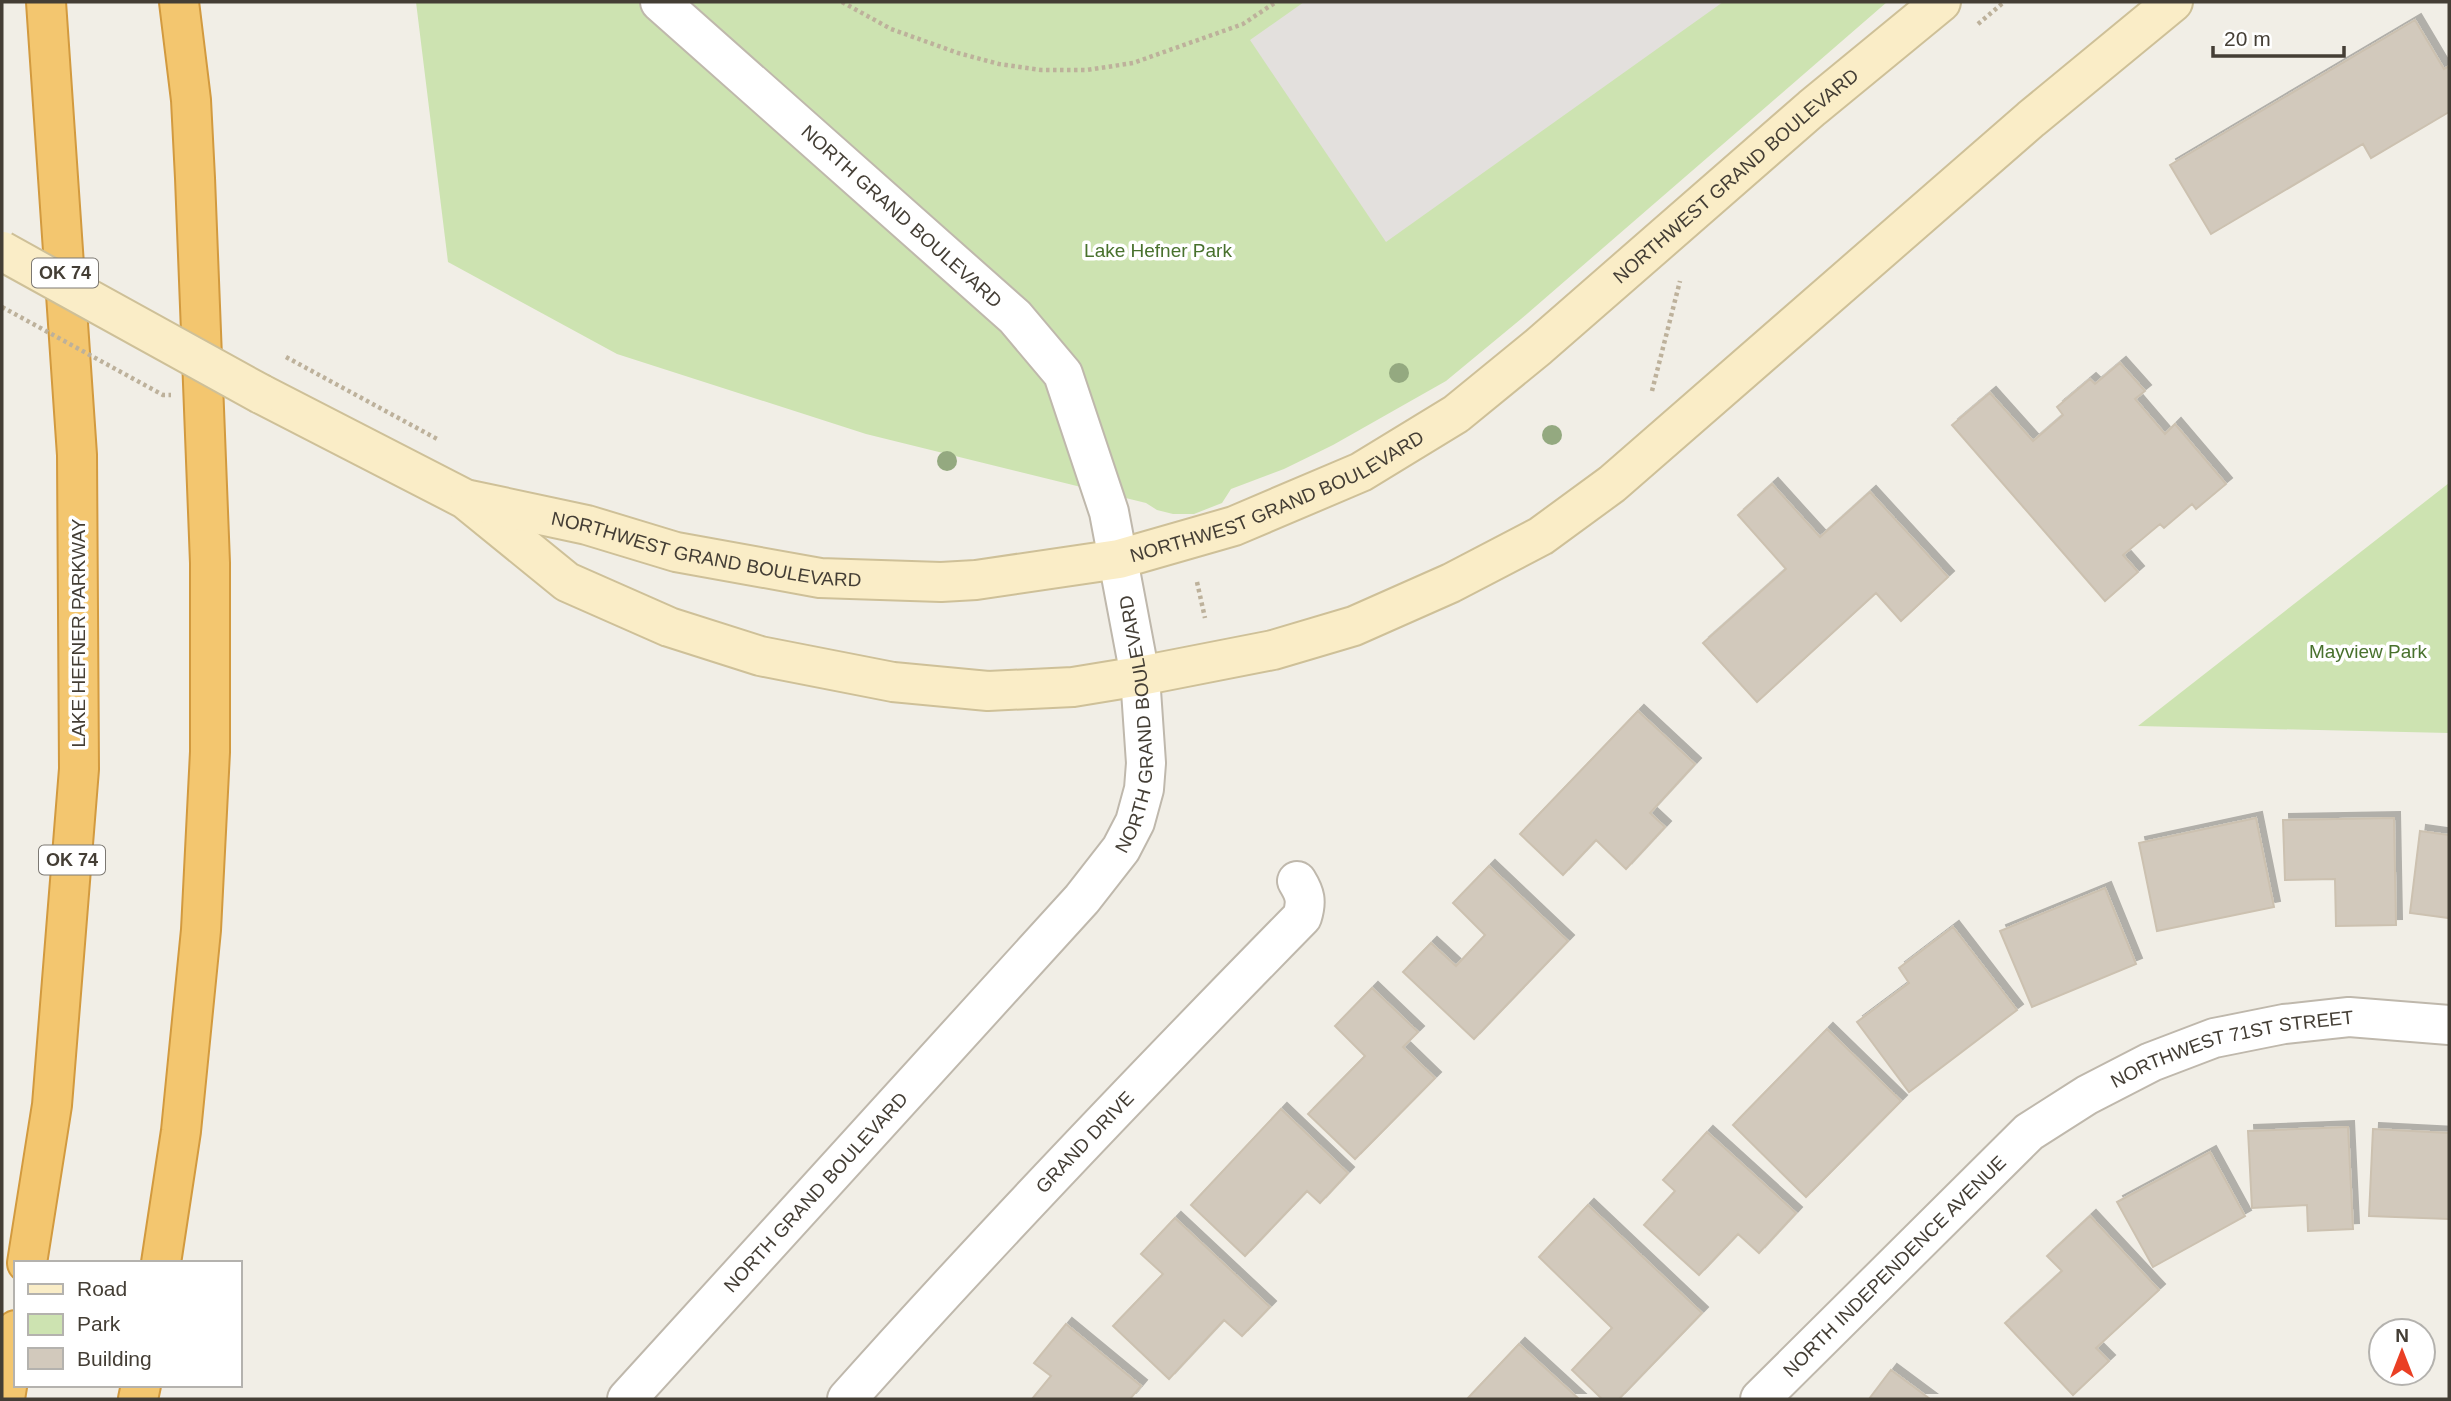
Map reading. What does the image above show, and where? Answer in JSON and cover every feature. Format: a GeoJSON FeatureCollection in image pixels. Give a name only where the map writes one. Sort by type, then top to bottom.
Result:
{"type":"FeatureCollection","features":[{"type":"Feature","properties":{"kind":"highway","name":"LAKE HEFNER PARKWAY"},"geometry":{"type":"LineString","coordinates":[[27,1261],[52,1105],[79,769],[77,455],[46,2]]}},
{"type":"Feature","properties":{"kind":"highway"},"geometry":{"type":"LineString","coordinates":[[161,1261],[181,1130],[200,943],[211,752],[211,564],[195,178],[191,100],[179,2]]}},
{"type":"Feature","properties":{"kind":"highway"},"geometry":{"type":"LineString","coordinates":[[5,1399],[14,1343]]}},
{"type":"Feature","properties":{"kind":"street","name":"NORTH GRAND BOULEVARD"},"geometry":{"type":"LineString","coordinates":[[627,1399],[1082,899],[1121,849],[1135,822],[1143,789],[1145,735],[1140,676],[1119,559],[1104,494],[1063,374],[1015,317],[660,2]]}},
{"type":"Feature","properties":{"kind":"street","name":"NORTHWEST GRAND BOULEVARD"},"geometry":{"type":"LineString","coordinates":[[465,499],[587,525],[676,552],[820,578],[940,583],[1119,559],[1234,526],[1361,472],[1455,414],[1538,346],[1812,108],[1941,2]]}},
{"type":"Feature","properties":{"kind":"street","name":"NORTHWEST GRAND BOULEVARD"},"geometry":{"type":"LineString","coordinates":[[2,251],[261,394],[465,499],[567,582],[669,627],[760,656],[893,682],[988,691],[1073,687],[1273,650],[1354,626],[1451,583],[1541,536],[1612,484],[2031,119],[2173,2]]}},
{"type":"Feature","properties":{"kind":"street","name":"GRAND DRIVE"},"geometry":{"type":"LineString","coordinates":[[847,1399],[1082,1142],[1302,917],[1305,895],[1297,881]]}},
{"type":"Feature","properties":{"kind":"street","name":"NORTHWEST 71ST STREET"},"geometry":{"type":"LineString","coordinates":[[2029,1132],[2087,1095],[2151,1062],[2214,1038],[2284,1024],[2349,1017],[2449,1026]]}},
{"type":"Feature","properties":{"kind":"street","name":"NORTH INDEPENDENCE AVENUE"},"geometry":{"type":"LineString","coordinates":[[1760,1399],[2029,1132]]}},
{"type":"Feature","properties":{"kind":"path"},"geometry":{"type":"LineString","coordinates":[[842,2],[891,29],[958,53],[999,64],[1041,70],[1087,70],[1133,63],[1243,24],[1276,2]]}},
{"type":"Feature","properties":{"kind":"path"},"geometry":{"type":"LineString","coordinates":[[1650,399],[1680,281]]}},
{"type":"Feature","properties":{"kind":"path"},"geometry":{"type":"LineString","coordinates":[[1197,582],[1205,618]]}},
{"type":"Feature","properties":{"kind":"green space","name":"Lake Hefner Park"},"geometry":{"type":"Polygon","coordinates":[[[416,2],[1887,2],[1446,381],[1333,445],[1284,469],[1231,489],[1222,503],[1194,514],[1173,514],[1157,510],[1146,503],[866,434],[617,354],[448,262],[416,2]]]}},
{"type":"Feature","properties":{"kind":"green space","name":"Mayview Park"},"geometry":{"type":"Polygon","coordinates":[[[2449,483],[2449,733],[2138,726],[2449,483]]]}},
{"type":"Feature","properties":{"kind":"shaded area"},"geometry":{"type":"Polygon","coordinates":[[[1304,2],[1723,2],[1386,242],[1250,40],[1304,2]]]}},
{"type":"Feature","properties":{"kind":"building"},"geometry":{"type":"Polygon","coordinates":[[[2415,20],[2444,69],[2449,66],[2449,112],[2371,158],[2363,144],[2211,234],[2170,165],[2415,20]]]}},
{"type":"Feature","properties":{"kind":"building"},"geometry":{"type":"Polygon","coordinates":[[[2120,363],[2145,391],[2135,399],[2165,434],[2175,424],[2226,484],[2196,509],[2192,504],[2164,528],[2160,524],[2123,555],[2138,572],[2105,601],[1952,425],[1990,393],[2033,441],[2063,415],[2057,407],[2090,379],[2095,384],[2120,363]]]}},
{"type":"Feature","properties":{"kind":"building"},"geometry":{"type":"Polygon","coordinates":[[[1772,484],[1820,537],[1870,492],[1948,577],[1901,621],[1876,593],[1757,702],[1703,643],[1786,569],[1738,515],[1772,484]]]}},
{"type":"Feature","properties":{"kind":"building"},"geometry":{"type":"Polygon","coordinates":[[[1638,711],[1695,764],[1650,813],[1665,827],[1626,869],[1596,840],[1563,875],[1520,834],[1638,711]]]}},
{"type":"Feature","properties":{"kind":"building"},"geometry":{"type":"Polygon","coordinates":[[[2256,818],[2274,907],[2157,931],[2139,843],[2256,818]]]}},
{"type":"Feature","properties":{"kind":"building"},"geometry":{"type":"Polygon","coordinates":[[[2394,818],[2396,925],[2336,926],[2335,879],[2285,880],[2283,820],[2394,818]]]}},
{"type":"Feature","properties":{"kind":"building"},"geometry":{"type":"Polygon","coordinates":[[[2420,831],[2449,835],[2449,918],[2410,913],[2420,831]]]}},
{"type":"Feature","properties":{"kind":"building"},"geometry":{"type":"Polygon","coordinates":[[[1489,866],[1568,941],[1474,1039],[1403,972],[1431,943],[1456,966],[1485,935],[1453,903],[1489,866]]]}},
{"type":"Feature","properties":{"kind":"building"},"geometry":{"type":"Polygon","coordinates":[[[2105,888],[2136,964],[2032,1007],[2000,931],[2105,888]]]}},
{"type":"Feature","properties":{"kind":"building"},"geometry":{"type":"Polygon","coordinates":[[[1953,927],[2017,1010],[1909,1092],[1857,1022],[1909,983],[1899,968],[1953,927]]]}},
{"type":"Feature","properties":{"kind":"building"},"geometry":{"type":"Polygon","coordinates":[[[1372,988],[1418,1032],[1403,1047],[1435,1078],[1355,1159],[1308,1114],[1365,1056],[1335,1026],[1372,988]]]}},
{"type":"Feature","properties":{"kind":"building"},"geometry":{"type":"Polygon","coordinates":[[[1827,1029],[1901,1101],[1806,1197],[1733,1125],[1827,1029]]]}},
{"type":"Feature","properties":{"kind":"building"},"geometry":{"type":"Polygon","coordinates":[[[1281,1109],[1348,1173],[1320,1203],[1307,1191],[1245,1256],[1191,1205],[1281,1109]]]}},
{"type":"Feature","properties":{"kind":"building"},"geometry":{"type":"Polygon","coordinates":[[[2348,1127],[2353,1229],[2308,1231],[2307,1205],[2252,1208],[2248,1131],[2348,1127]]]}},
{"type":"Feature","properties":{"kind":"building"},"geometry":{"type":"Polygon","coordinates":[[[2373,1129],[2449,1133],[2449,1219],[2369,1216],[2373,1129]]]}},
{"type":"Feature","properties":{"kind":"building"},"geometry":{"type":"Polygon","coordinates":[[[1707,1132],[1796,1213],[1759,1253],[1738,1234],[1699,1275],[1644,1225],[1675,1191],[1663,1180],[1707,1132]]]}},
{"type":"Feature","properties":{"kind":"building"},"geometry":{"type":"Polygon","coordinates":[[[2210,1152],[2245,1216],[2153,1267],[2117,1202],[2210,1152]]]}},
{"type":"Feature","properties":{"kind":"building"},"geometry":{"type":"Polygon","coordinates":[[[1588,1205],[1702,1313],[1619,1399],[1602,1399],[1572,1370],[1612,1328],[1539,1257],[1588,1205]]]}},
{"type":"Feature","properties":{"kind":"building"},"geometry":{"type":"Polygon","coordinates":[[[2090,1216],[2159,1290],[2096,1348],[2109,1361],[2073,1395],[2005,1323],[2062,1271],[2047,1256],[2090,1216]]]}},
{"type":"Feature","properties":{"kind":"building"},"geometry":{"type":"Polygon","coordinates":[[[1175,1218],[1270,1307],[1242,1336],[1224,1320],[1169,1379],[1113,1326],[1163,1274],[1141,1254],[1175,1218]]]}},
{"type":"Feature","properties":{"kind":"building"},"geometry":{"type":"Polygon","coordinates":[[[1066,1324],[1141,1386],[1130,1399],[1032,1399],[1051,1376],[1034,1363],[1066,1324]]]}},
{"type":"Feature","properties":{"kind":"building"},"geometry":{"type":"Polygon","coordinates":[[[1519,1344],[1579,1399],[1467,1399],[1519,1344]]]}},
{"type":"Feature","properties":{"kind":"building"},"geometry":{"type":"Polygon","coordinates":[[[1891,1370],[1930,1399],[1869,1399],[1891,1370]]]}}]}
